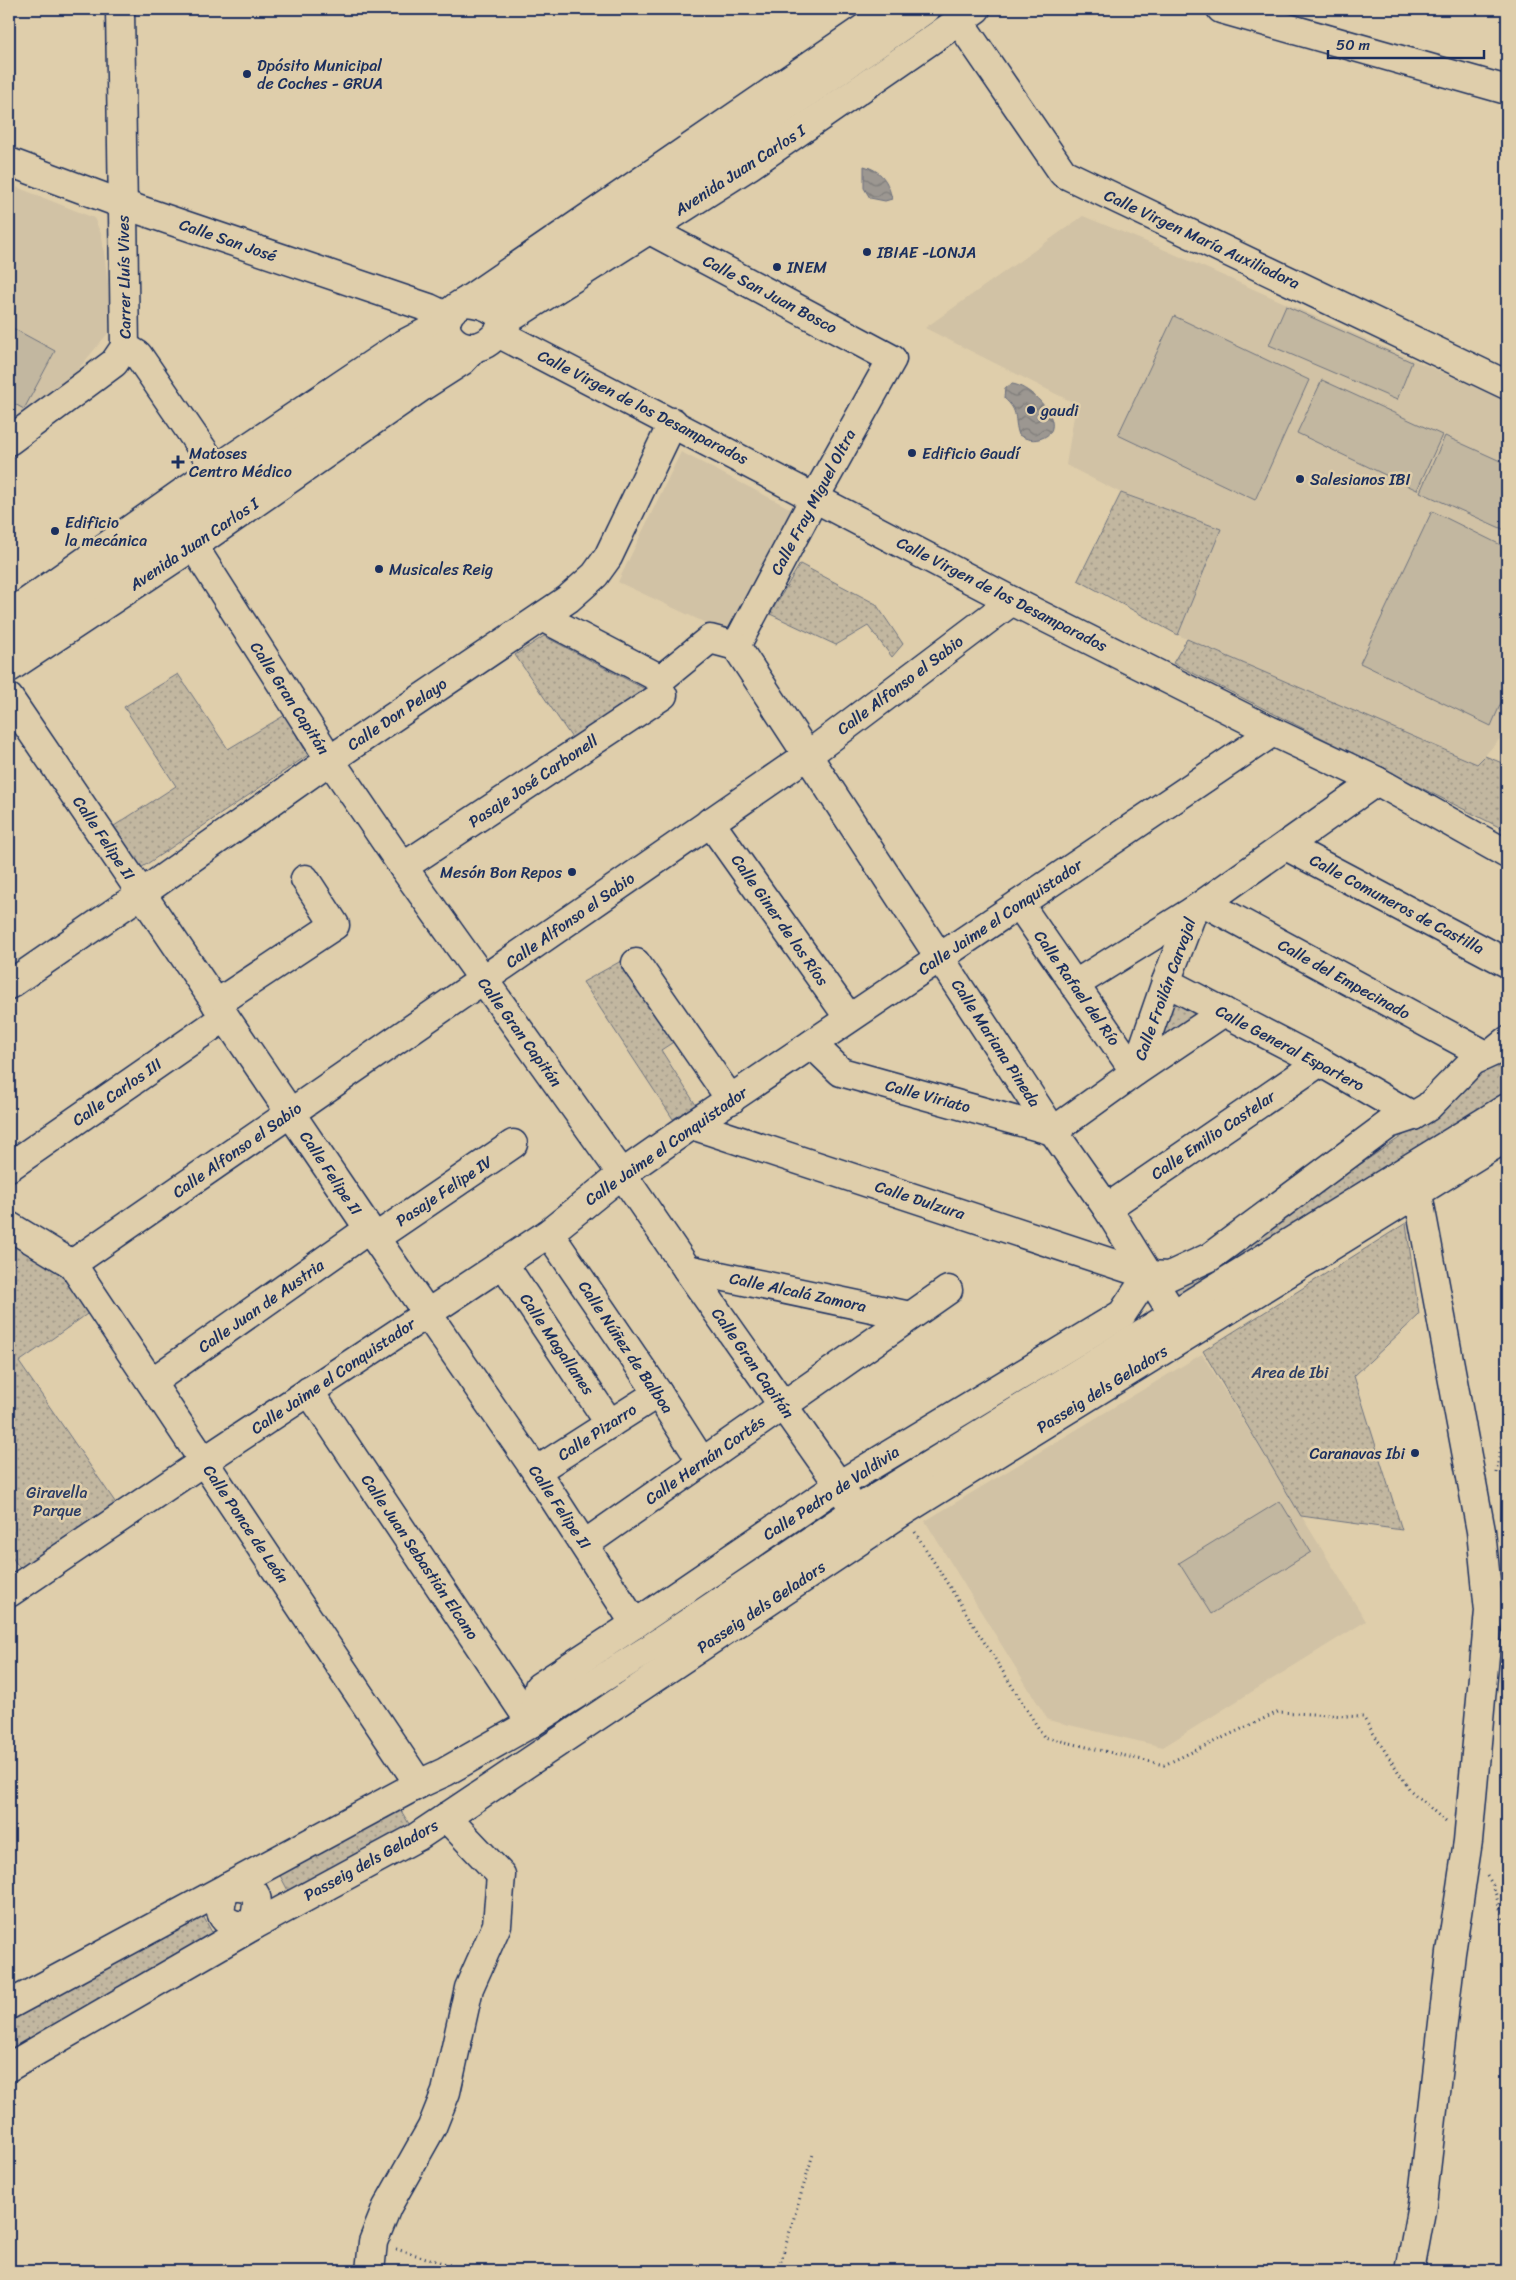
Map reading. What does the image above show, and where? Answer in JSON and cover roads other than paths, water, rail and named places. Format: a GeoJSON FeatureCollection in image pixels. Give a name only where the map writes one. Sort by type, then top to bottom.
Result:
{"type":"FeatureCollection","features":[{"type":"Feature","properties":{"kind":"street","name":"Carrer Lluís Vives"},"geometry":{"type":"LineString","coordinates":[[120,9],[125,348],[138,355],[216,469]]}},
{"type":"Feature","properties":{"kind":"street","name":"Avenida Juan Carlos I"},"geometry":{"type":"LineString","coordinates":[[9,668],[186,536],[234,486],[892,9]]}},
{"type":"Feature","properties":{"kind":"street","name":"Avenida Juan Carlos I"},"geometry":{"type":"LineString","coordinates":[[9,615],[216,469],[398,348],[457,326],[489,343],[497,322],[641,222],[926,9]]}},
{"type":"Feature","properties":{"kind":"street"},"geometry":{"type":"LineString","coordinates":[[1221,9],[1507,90]]}},
{"type":"Feature","properties":{"kind":"street","name":"Avenida Juan Carlos I"},"geometry":{"type":"LineString","coordinates":[[641,222],[749,166],[967,15]]}},
{"type":"Feature","properties":{"kind":"street","name":"Calle Virgen María Auxiliadora"},"geometry":{"type":"LineString","coordinates":[[967,15],[1063,173],[1507,385]]}},
{"type":"Feature","properties":{"kind":"street","name":"Calle San José"},"geometry":{"type":"LineString","coordinates":[[9,162],[122,204],[429,308],[457,326],[479,303],[497,322]]}},
{"type":"Feature","properties":{"kind":"street","name":"Calle San Juan Bosco"},"geometry":{"type":"LineString","coordinates":[[641,222],[892,359]]}},
{"type":"Feature","properties":{"kind":"street","name":"Calle Virgen de los Desamparados"},"geometry":{"type":"LineString","coordinates":[[497,322],[673,422],[1012,601],[1273,732],[1377,781],[1507,854]]}},
{"type":"Feature","properties":{"kind":"street"},"geometry":{"type":"LineString","coordinates":[[9,441],[114,363],[125,348]]}},
{"type":"Feature","properties":{"kind":"street","name":"Calle Fray Miguel Oltra"},"geometry":{"type":"LineString","coordinates":[[736,646],[815,497],[892,359]]}},
{"type":"Feature","properties":{"kind":"street","name":"Calle Don Pelayo"},"geometry":{"type":"LineString","coordinates":[[9,985],[142,894],[330,760],[584,586],[608,557],[673,422]]}},
{"type":"Feature","properties":{"kind":"street","name":"Avenida Juan Carlos I"},"geometry":{"type":"LineString","coordinates":[[9,642],[186,536]]}},
{"type":"Feature","properties":{"kind":"street","name":"Calle Gran Capitán"},"geometry":{"type":"LineString","coordinates":[[186,536],[330,760],[403,867],[622,1174],[686,1269],[839,1485],[855,1511]]}},
{"type":"Feature","properties":{"kind":"street","name":"Calle Alfonso el Sabio"},"geometry":{"type":"LineString","coordinates":[[72,1264],[808,755],[1012,601]]}},
{"type":"Feature","properties":{"kind":"street"},"geometry":{"type":"LineString","coordinates":[[532,623],[661,679],[710,639],[736,646]]}},
{"type":"Feature","properties":{"kind":"street","name":"Pasaje José Carbonell"},"geometry":{"type":"LineString","coordinates":[[403,867],[663,695],[544,636],[532,623]]}},
{"type":"Feature","properties":{"kind":"street","name":"Calle Mariana Pineda"},"geometry":{"type":"LineString","coordinates":[[736,646],[1053,1131],[1107,1208],[1173,1314]]}},
{"type":"Feature","properties":{"kind":"street","name":"Calle Felipe II"},"geometry":{"type":"LineString","coordinates":[[9,698],[372,1234],[536,1471],[635,1624]]}},
{"type":"Feature","properties":{"kind":"street","name":"Calle Jaime el Conquistador"},"geometry":{"type":"LineString","coordinates":[[9,1593],[204,1461],[549,1233],[622,1174],[692,1125],[1273,732]]}},
{"type":"Feature","properties":{"kind":"street","name":"Calle Froilán Carvajal"},"geometry":{"type":"LineString","coordinates":[[1053,1131],[1135,1072],[1166,982],[1199,907],[1377,781]]}},
{"type":"Feature","properties":{"kind":"street","name":"Calle Giner de los Ríos"},"geometry":{"type":"LineString","coordinates":[[710,822],[849,1018]]}},
{"type":"Feature","properties":{"kind":"street","name":"Calle Comuneros de Castilla"},"geometry":{"type":"LineString","coordinates":[[1286,846],[1507,963]]}},
{"type":"Feature","properties":{"kind":"street","name":"Calle Carlos III"},"geometry":{"type":"LineString","coordinates":[[9,1167],[335,925],[305,879]]}},
{"type":"Feature","properties":{"kind":"street","name":"Calle Rafael del Río"},"geometry":{"type":"LineString","coordinates":[[1019,904],[1135,1072]]}},
{"type":"Feature","properties":{"kind":"street"},"geometry":{"type":"LineString","coordinates":[[1074,985],[1199,907]]}},
{"type":"Feature","properties":{"kind":"street","name":"Calle del Empecinado"},"geometry":{"type":"LineString","coordinates":[[1199,907],[1484,1054]]}},
{"type":"Feature","properties":{"kind":"street"},"geometry":{"type":"LineString","coordinates":[[636,963],[731,1100]]}},
{"type":"Feature","properties":{"kind":"street","name":"Calle General Espartero"},"geometry":{"type":"LineString","coordinates":[[1166,982],[1320,1062],[1414,1116]]}},
{"type":"Feature","properties":{"kind":"street"},"geometry":{"type":"LineString","coordinates":[[1135,1072],[1224,1012]]}},
{"type":"Feature","properties":{"kind":"street","name":"Calle Dulzura"},"geometry":{"type":"LineString","coordinates":[[692,1125],[1148,1275],[1169,1276],[1210,1257],[1389,1124],[1414,1116],[1428,1107],[1473,1060],[1495,1051],[1507,1041]]}},
{"type":"Feature","properties":{"kind":"street","name":"Calle Viriato"},"geometry":{"type":"LineString","coordinates":[[812,1044],[841,1072],[1053,1131]]}},
{"type":"Feature","properties":{"kind":"street","name":"Calle Emilio Castelar"},"geometry":{"type":"LineString","coordinates":[[1107,1208],[1320,1062]]}},
{"type":"Feature","properties":{"kind":"street"},"geometry":{"type":"LineString","coordinates":[[9,2005],[419,1784],[445,1772],[531,1724],[652,1647],[855,1511],[1507,1108]]}},
{"type":"Feature","properties":{"kind":"street","name":"Passeig dels Geladors"},"geometry":{"type":"LineString","coordinates":[[9,2067],[252,1926],[417,1837],[902,1512],[1418,1194],[1507,1137]]}},
{"type":"Feature","properties":{"kind":"street","name":"Pasaje Felipe IV"},"geometry":{"type":"LineString","coordinates":[[372,1234],[513,1144]]}},
{"type":"Feature","properties":{"kind":"street"},"geometry":{"type":"LineString","coordinates":[[1410,2271],[1422,2205],[1451,1953],[1468,1841],[1489,1611],[1479,1523],[1418,1194]]}},
{"type":"Feature","properties":{"kind":"street"},"geometry":{"type":"LineString","coordinates":[[9,1226],[72,1264]]}},
{"type":"Feature","properties":{"kind":"street","name":"Calle Núñez de Balboa"},"geometry":{"type":"LineString","coordinates":[[549,1233],[658,1392],[702,1462]]}},
{"type":"Feature","properties":{"kind":"street","name":"Calle Juan de Austria"},"geometry":{"type":"LineString","coordinates":[[152,1382],[372,1234]]}},
{"type":"Feature","properties":{"kind":"street","name":"Calle Magallanes"},"geometry":{"type":"LineString","coordinates":[[503,1263],[610,1424]]}},
{"type":"Feature","properties":{"kind":"street","name":"Calle Ponce de León"},"geometry":{"type":"LineString","coordinates":[[72,1264],[419,1784]]}},
{"type":"Feature","properties":{"kind":"street","name":"Calle Alcalá Zamora"},"geometry":{"type":"LineString","coordinates":[[686,1269],[910,1316]]}},
{"type":"Feature","properties":{"kind":"street","name":"Calle Pedro de Valdivia"},"geometry":{"type":"LineString","coordinates":[[531,1724],[538,1687],[635,1624],[839,1485],[1122,1314],[1148,1275]]}},
{"type":"Feature","properties":{"kind":"street","name":"Calle Hernán Cortés"},"geometry":{"type":"LineString","coordinates":[[585,1544],[948,1290]]}},
{"type":"Feature","properties":{"kind":"street","name":"Calle Juan Sebastián Elcano"},"geometry":{"type":"LineString","coordinates":[[309,1392],[531,1724]]}},
{"type":"Feature","properties":{"kind":"street","name":"Calle Pizarro"},"geometry":{"type":"LineString","coordinates":[[536,1471],[658,1392]]}},
{"type":"Feature","properties":{"kind":"street"},"geometry":{"type":"LineString","coordinates":[[370,2271],[373,2242],[387,2207],[432,2127],[446,2092],[469,1988],[497,1925],[501,1875],[446,1817],[429,1820],[418,1814],[414,1802],[419,1784]]}},
{"type":"Feature","properties":{"kind":"street"},"geometry":{"type":"LineString","coordinates":[[228,1887],[220,1904],[223,1916],[232,1924],[252,1926]]}},
{"type":"Feature","properties":{"kind":"water"},"geometry":{"type":"Polygon","coordinates":[[[864,166],[880,174],[886,182],[892,199],[885,201],[870,198],[864,188],[864,166]]]}},
{"type":"Feature","properties":{"kind":"water","name":"gaudi"},"geometry":{"type":"Polygon","coordinates":[[[1012,384],[1020,386],[1029,392],[1045,408],[1051,417],[1050,433],[1036,440],[1030,440],[1019,435],[1014,411],[1004,398],[1005,388],[1012,384]]]}},
{"type":"Feature","properties":{"kind":"place","name":"Dpósito Municipal de Coches - GRUA"},"geometry":{"type":"Point","coordinates":[247,74]}},
{"type":"Feature","properties":{"kind":"place","name":"IBIAE -LONJA"},"geometry":{"type":"Point","coordinates":[867,252]}},
{"type":"Feature","properties":{"kind":"place","name":"INEM"},"geometry":{"type":"Point","coordinates":[777,267]}},
{"type":"Feature","properties":{"kind":"place","name":"gaudi"},"geometry":{"type":"Point","coordinates":[1031,410]}},
{"type":"Feature","properties":{"kind":"place","name":"Edificio Gaudí"},"geometry":{"type":"Point","coordinates":[912,453]}},
{"type":"Feature","properties":{"kind":"place","name":"Matoses Centro Médico"},"geometry":{"type":"Point","coordinates":[178,462]}},
{"type":"Feature","properties":{"kind":"place","name":"Salesianos IBI"},"geometry":{"type":"Point","coordinates":[1300,479]}},
{"type":"Feature","properties":{"kind":"place","name":"Edificio la mecánica"},"geometry":{"type":"Point","coordinates":[55,531]}},
{"type":"Feature","properties":{"kind":"place","name":"Musicales Reig"},"geometry":{"type":"Point","coordinates":[379,569]}},
{"type":"Feature","properties":{"kind":"place","name":"Mesón Bon Repos"},"geometry":{"type":"Point","coordinates":[572,872]}},
{"type":"Feature","properties":{"kind":"place","name":"Caranavas Ibi"},"geometry":{"type":"Point","coordinates":[1415,1453]}},
{"type":"Feature","properties":{"kind":"park label","name":"Area de Ibi"},"geometry":{"type":"Point","coordinates":[1290,1372]}},
{"type":"Feature","properties":{"kind":"park label","name":"Giravella Parque"},"geometry":{"type":"Point","coordinates":[57,1501]}}]}
